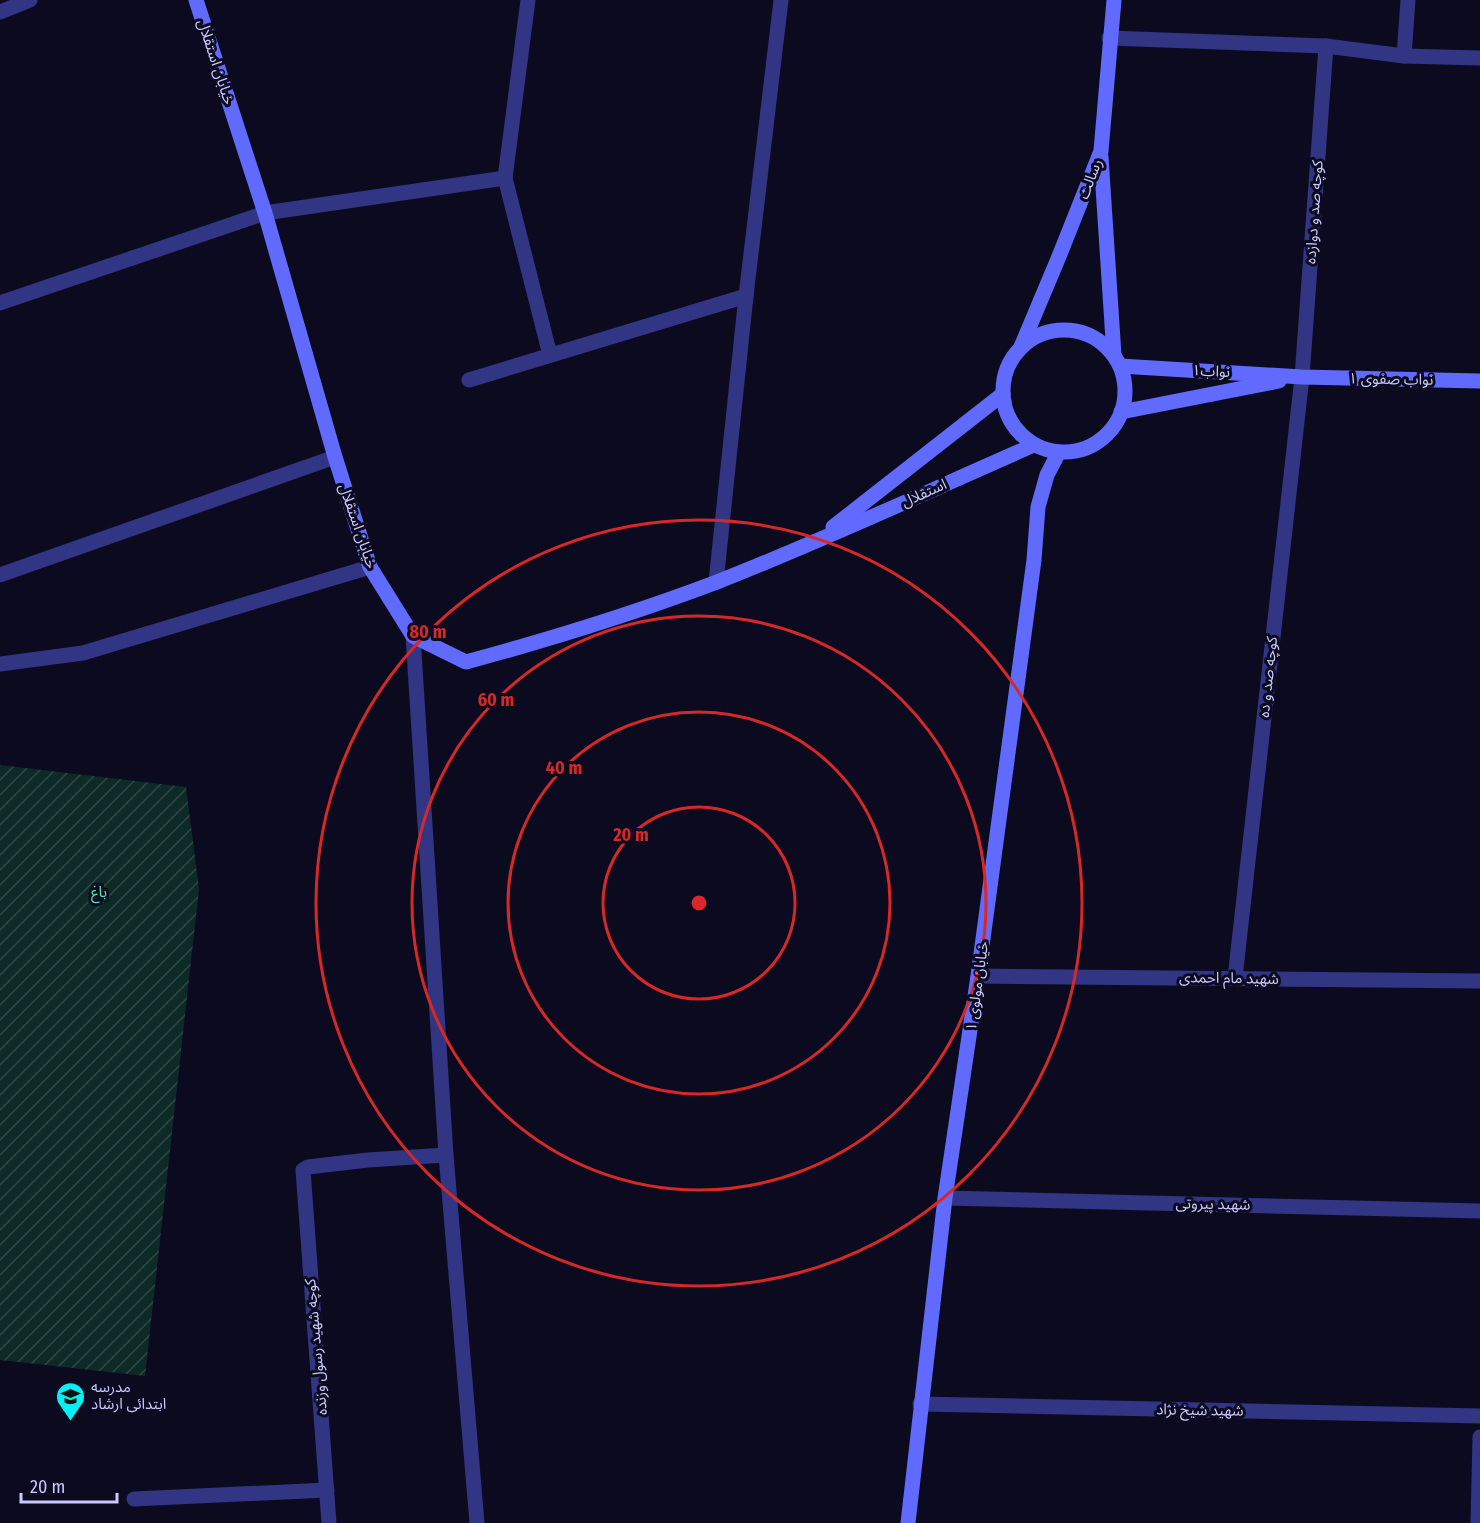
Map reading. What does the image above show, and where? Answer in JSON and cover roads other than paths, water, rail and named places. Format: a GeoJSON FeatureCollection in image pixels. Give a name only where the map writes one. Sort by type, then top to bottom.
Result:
{"type":"FeatureCollection","features":[{"type":"Feature","properties":{"kind":"street"},"geometry":{"type":"LineString","coordinates":[[0,12],[30,0]]}},
{"type":"Feature","properties":{"kind":"street","name":"خیابان استقلال"},"geometry":{"type":"LineString","coordinates":[[196,0],[265,213],[335,457],[370,567],[413,636]]}},
{"type":"Feature","properties":{"kind":"street"},"geometry":{"type":"LineString","coordinates":[[528,0],[505,178],[550,355]]}},
{"type":"Feature","properties":{"kind":"street"},"geometry":{"type":"LineString","coordinates":[[716,582],[746,296],[781,0]]}},
{"type":"Feature","properties":{"kind":"street","name":"رسالت"},"geometry":{"type":"LineString","coordinates":[[1020,348],[1101,151],[1114,0]]}},
{"type":"Feature","properties":{"kind":"street"},"geometry":{"type":"LineString","coordinates":[[1404,56],[1408,0]]}},
{"type":"Feature","properties":{"kind":"street"},"geometry":{"type":"LineString","coordinates":[[1109,38],[1326,46],[1404,56],[1480,58]]}},
{"type":"Feature","properties":{"kind":"street","name":"کوچه صد و دوازده"},"geometry":{"type":"LineString","coordinates":[[1302,377],[1326,46]]}},
{"type":"Feature","properties":{"kind":"street"},"geometry":{"type":"LineString","coordinates":[[1101,151],[1117,360],[1125,388],[1122,412],[1107,434],[1097,443],[1072,452],[1046,450],[1034,445],[1024,438],[1008,418],[1003,394],[1006,370],[1020,348],[1031,339],[1043,334],[1070,330],[1083,333],[1095,338],[1117,360]]}},
{"type":"Feature","properties":{"kind":"street"},"geometry":{"type":"LineString","coordinates":[[0,303],[265,213],[505,178]]}},
{"type":"Feature","properties":{"kind":"street"},"geometry":{"type":"LineString","coordinates":[[469,380],[746,296]]}},
{"type":"Feature","properties":{"kind":"street","name":"نواب۱"},"geometry":{"type":"LineString","coordinates":[[1117,360],[1302,377]]}},
{"type":"Feature","properties":{"kind":"street"},"geometry":{"type":"LineString","coordinates":[[1122,412],[1302,377]]}},
{"type":"Feature","properties":{"kind":"street","name":"نواب صفوی ۱"},"geometry":{"type":"LineString","coordinates":[[1302,377],[1480,381]]}},
{"type":"Feature","properties":{"kind":"street","name":"کوچه صد و ده"},"geometry":{"type":"LineString","coordinates":[[1234,978],[1302,377]]}},
{"type":"Feature","properties":{"kind":"street"},"geometry":{"type":"LineString","coordinates":[[477,1523],[446,1155],[413,636],[466,662],[554,638],[716,582],[814,542],[1003,394]]}},
{"type":"Feature","properties":{"kind":"street","name":"استقلال"},"geometry":{"type":"LineString","coordinates":[[814,542],[1034,445]]}},
{"type":"Feature","properties":{"kind":"street","name":"خیابان مولوی ۱"},"geometry":{"type":"LineString","coordinates":[[908,1523],[945,1198],[978,976],[1032,572],[1038,507],[1047,475],[1059,452]]}},
{"type":"Feature","properties":{"kind":"street"},"geometry":{"type":"LineString","coordinates":[[0,575],[335,457]]}},
{"type":"Feature","properties":{"kind":"street"},"geometry":{"type":"LineString","coordinates":[[0,664],[83,653],[370,567]]}},
{"type":"Feature","properties":{"kind":"street","name":"شهید مام احمدی"},"geometry":{"type":"LineString","coordinates":[[978,976],[1480,981]]}},
{"type":"Feature","properties":{"kind":"street","name":"کوچه شهید رسول وزنده"},"geometry":{"type":"LineString","coordinates":[[329,1523],[303,1170],[308,1167],[358,1161],[446,1155]]}},
{"type":"Feature","properties":{"kind":"street","name":"شهید پیروتی"},"geometry":{"type":"LineString","coordinates":[[945,1198],[1480,1211]]}},
{"type":"Feature","properties":{"kind":"street","name":"شهید شیخ نژاد"},"geometry":{"type":"LineString","coordinates":[[920,1404],[1480,1416]]}},
{"type":"Feature","properties":{"kind":"street"},"geometry":{"type":"LineString","coordinates":[[1478,1523],[1480,1437]]}},
{"type":"Feature","properties":{"kind":"street"},"geometry":{"type":"LineString","coordinates":[[134,1499],[327,1490]]}},
{"type":"Feature","properties":{"kind":"place","name":"مدرسه ابتدائی ارشاد"},"geometry":{"type":"Point","coordinates":[70,1422]}},
{"type":"Feature","properties":{"kind":"park label","name":"باغ"},"geometry":{"type":"Point","coordinates":[99,892]}}]}
